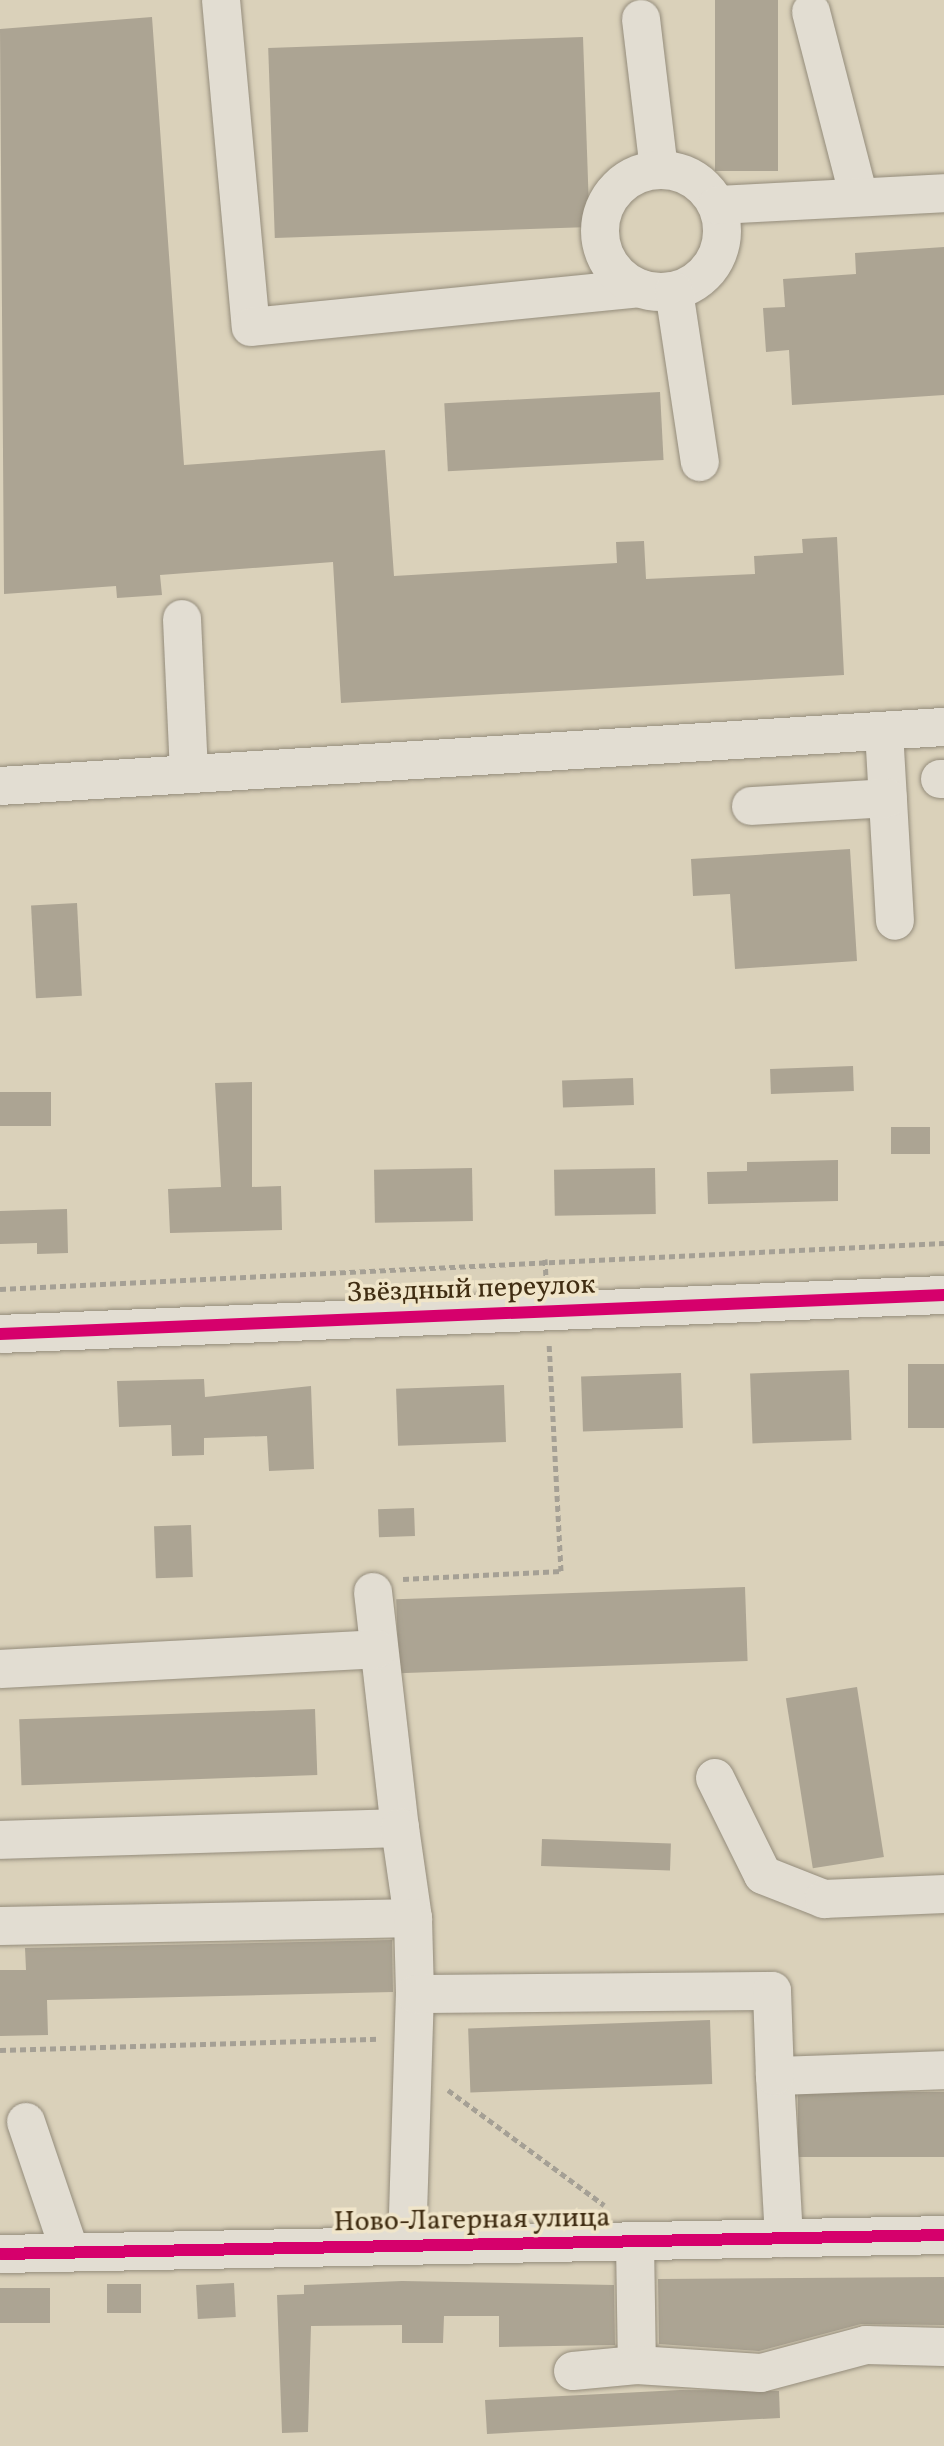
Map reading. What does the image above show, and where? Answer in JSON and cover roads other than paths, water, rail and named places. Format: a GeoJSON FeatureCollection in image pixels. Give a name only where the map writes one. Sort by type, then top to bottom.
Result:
{"type":"FeatureCollection","features":[{"type":"Feature","properties":{"kind":"street"},"geometry":{"type":"LineString","coordinates":[[221,0],[251,327],[656,290],[706,274],[716,258],[718,205],[694,178],[659,169],[625,181],[603,211],[602,248],[656,290],[700,462]]}},
{"type":"Feature","properties":{"kind":"street"},"geometry":{"type":"LineString","coordinates":[[811,12],[859,197]]}},
{"type":"Feature","properties":{"kind":"street"},"geometry":{"type":"LineString","coordinates":[[641,19],[659,169]]}},
{"type":"Feature","properties":{"kind":"street"},"geometry":{"type":"LineString","coordinates":[[718,205],[944,193]]}},
{"type":"Feature","properties":{"kind":"street"},"geometry":{"type":"LineString","coordinates":[[182,619],[189,774]]}},
{"type":"Feature","properties":{"kind":"street"},"geometry":{"type":"LineString","coordinates":[[0,786],[944,727]]}},
{"type":"Feature","properties":{"kind":"street"},"geometry":{"type":"LineString","coordinates":[[884,731],[895,921]]}},
{"type":"Feature","properties":{"kind":"street"},"geometry":{"type":"LineString","coordinates":[[751,806],[888,798]]}},
{"type":"Feature","properties":{"kind":"street","name":"Звёздный переулок"},"geometry":{"type":"LineString","coordinates":[[0,1334],[944,1295]]}},
{"type":"Feature","properties":{"kind":"street"},"geometry":{"type":"LineString","coordinates":[[373,1592],[376,1649],[413,1918],[415,1994],[407,2246]]}},
{"type":"Feature","properties":{"kind":"street"},"geometry":{"type":"LineString","coordinates":[[0,1669],[376,1649]]}},
{"type":"Feature","properties":{"kind":"street"},"geometry":{"type":"LineString","coordinates":[[715,1778],[763,1875],[824,1899],[944,1894]]}},
{"type":"Feature","properties":{"kind":"street"},"geometry":{"type":"LineString","coordinates":[[0,1840],[400,1828]]}},
{"type":"Feature","properties":{"kind":"street"},"geometry":{"type":"LineString","coordinates":[[0,1926],[413,1918]]}},
{"type":"Feature","properties":{"kind":"street"},"geometry":{"type":"LineString","coordinates":[[415,1994],[772,1991],[784,2238]]}},
{"type":"Feature","properties":{"kind":"street"},"geometry":{"type":"LineString","coordinates":[[775,2076],[944,2070]]}},
{"type":"Feature","properties":{"kind":"street"},"geometry":{"type":"LineString","coordinates":[[26,2122],[70,2252]]}},
{"type":"Feature","properties":{"kind":"street","name":"Ново-Лагерная улица"},"geometry":{"type":"LineString","coordinates":[[0,2254],[944,2235]]}},
{"type":"Feature","properties":{"kind":"street"},"geometry":{"type":"LineString","coordinates":[[635,2242],[637,2365]]}},
{"type":"Feature","properties":{"kind":"street"},"geometry":{"type":"LineString","coordinates":[[573,2371],[637,2365],[761,2373],[866,2345],[944,2347]]}}]}
